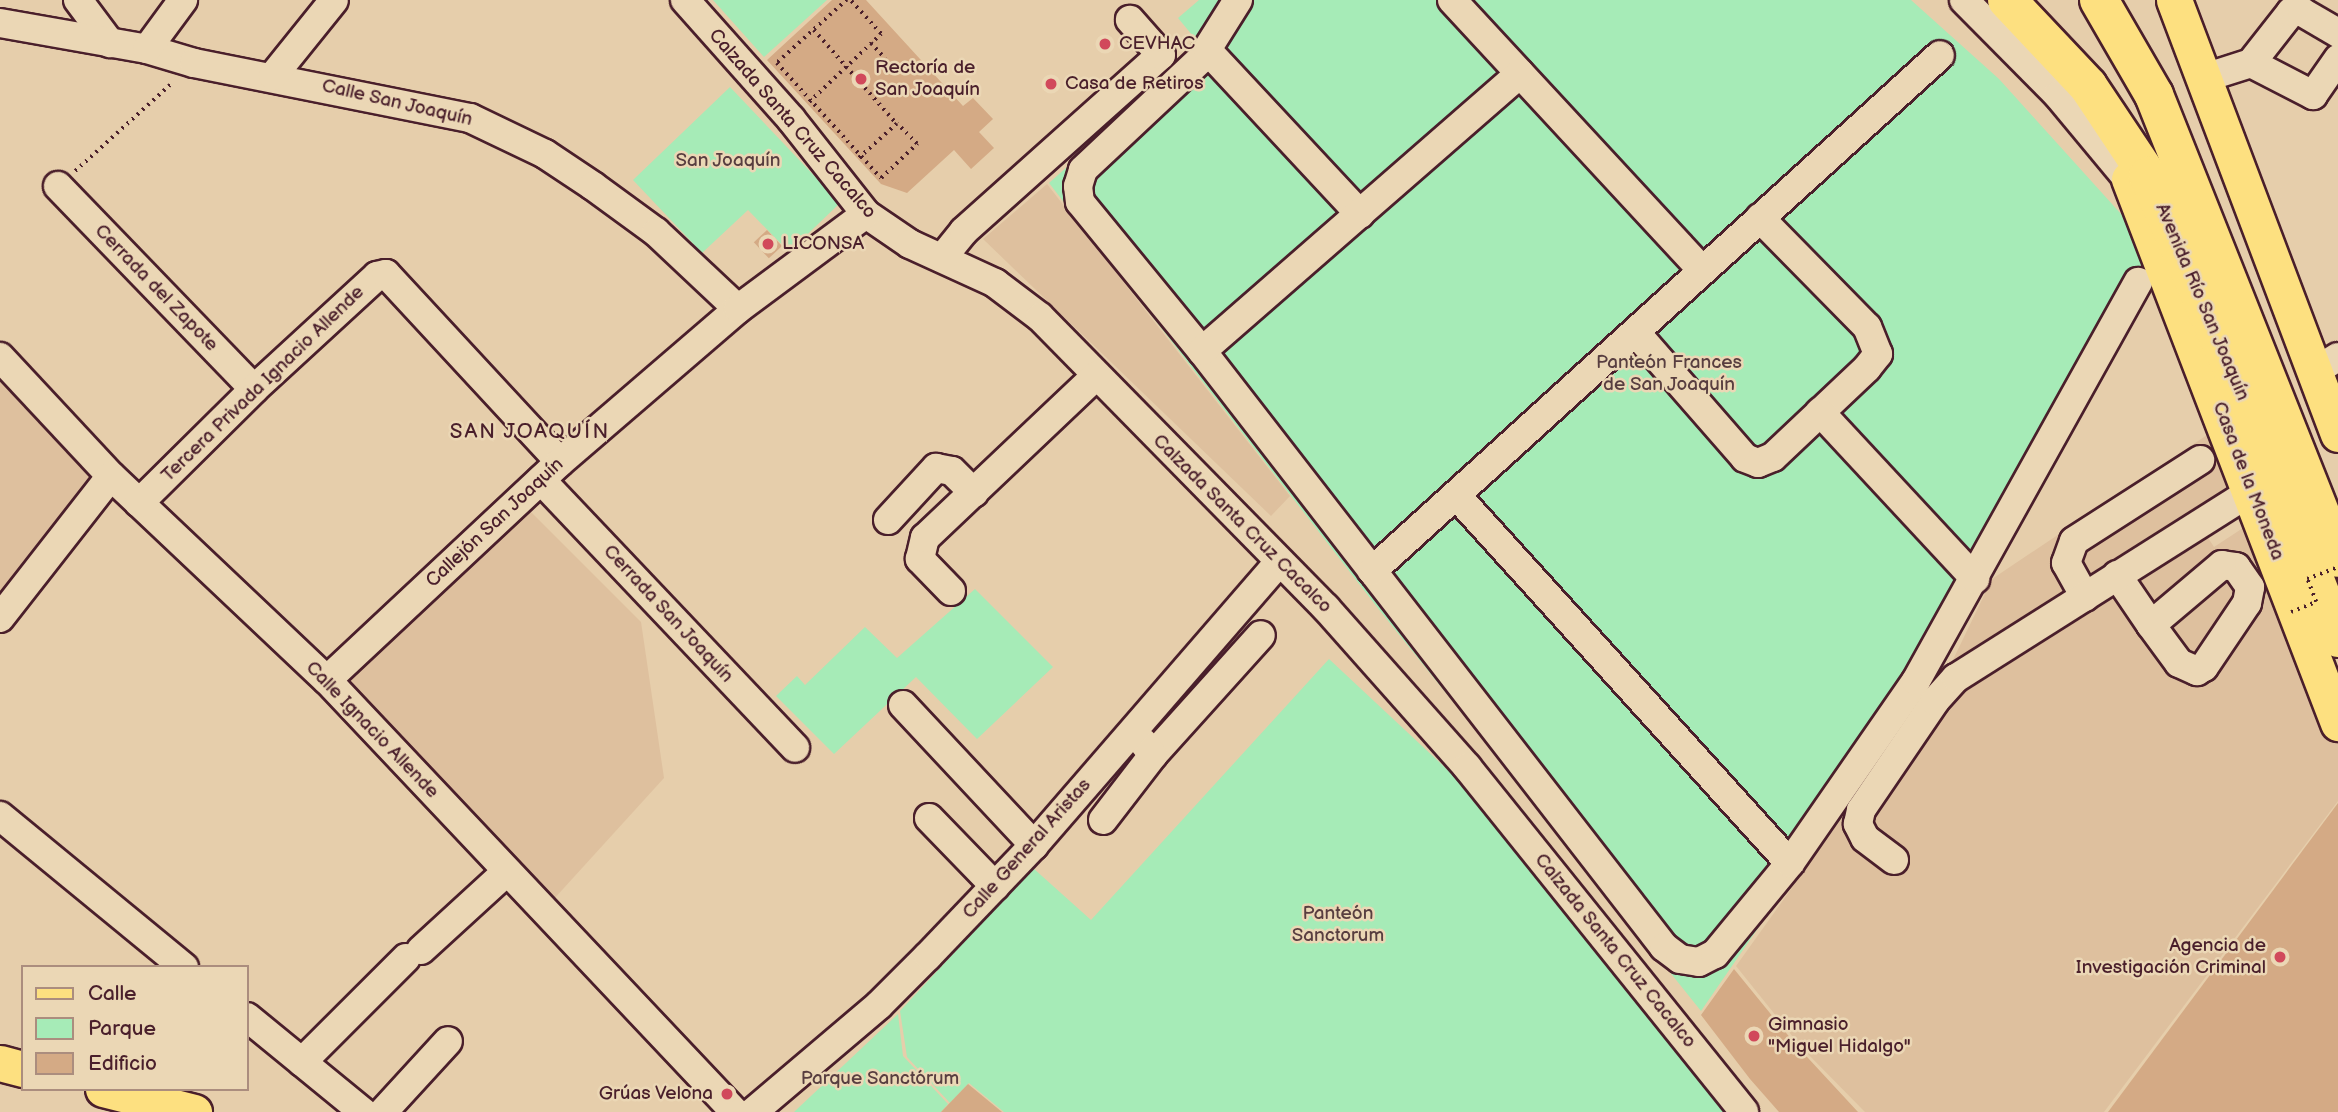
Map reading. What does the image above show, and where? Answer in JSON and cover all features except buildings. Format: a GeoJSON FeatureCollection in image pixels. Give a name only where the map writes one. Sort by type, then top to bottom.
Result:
{"type":"FeatureCollection","features":[{"type":"Feature","properties":{"kind":"highway","name":"Avenida Río San Joaquín"},"geometry":{"type":"LineString","coordinates":[[2007,0],[2088,86],[2148,176],[2232,369],[2338,638]]}},
{"type":"Feature","properties":{"kind":"highway","name":"Avenida Río San Joaquín"},"geometry":{"type":"LineString","coordinates":[[2099,0],[2154,95],[2338,558]]}},
{"type":"Feature","properties":{"kind":"main road"},"geometry":{"type":"LineString","coordinates":[[2174,0],[2204,78],[2326,365],[2336,422]]}},
{"type":"Feature","properties":{"kind":"main road","name":"Casa de la Moneda"},"geometry":{"type":"LineString","coordinates":[[2088,86],[2132,184],[2252,491],[2338,723]]}},
{"type":"Feature","properties":{"kind":"main road"},"geometry":{"type":"LineString","coordinates":[[0,1063],[21,1068]]}},
{"type":"Feature","properties":{"kind":"main road"},"geometry":{"type":"LineString","coordinates":[[111,1091],[194,1112]]}},
{"type":"Feature","properties":{"kind":"street"},"geometry":{"type":"LineString","coordinates":[[78,0],[110,43]]}},
{"type":"Feature","properties":{"kind":"street"},"geometry":{"type":"LineString","coordinates":[[147,48],[183,0]]}},
{"type":"Feature","properties":{"kind":"street"},"geometry":{"type":"LineString","coordinates":[[273,76],[334,0]]}},
{"type":"Feature","properties":{"kind":"street","name":"Calzada Santa Cruz Cacalco"},"geometry":{"type":"LineString","coordinates":[[685,0],[791,119],[866,214],[910,244],[943,257],[1018,298],[1401,688],[1744,1112]]}},
{"type":"Feature","properties":{"kind":"street"},"geometry":{"type":"LineString","coordinates":[[1238,0],[1209,51],[1083,170],[1078,186],[1080,202],[1202,351],[1664,947],[1680,959],[1699,962],[1714,954],[1790,863],[1916,681],[2138,282]]}},
{"type":"Feature","properties":{"kind":"street"},"geometry":{"type":"LineString","coordinates":[[1452,0],[1702,270]]}},
{"type":"Feature","properties":{"kind":"street"},"geometry":{"type":"LineString","coordinates":[[1964,0],[2058,95],[2132,184]]}},
{"type":"Feature","properties":{"kind":"street"},"geometry":{"type":"LineString","coordinates":[[2204,78],[2251,63],[2291,12],[2302,12],[2338,33]]}},
{"type":"Feature","properties":{"kind":"street"},"geometry":{"type":"LineString","coordinates":[[943,257],[964,231],[1161,55],[1130,20]]}},
{"type":"Feature","properties":{"kind":"street","name":"Calle San Joaquín"},"geometry":{"type":"LineString","coordinates":[[0,23],[147,48],[194,63],[273,76],[470,118],[545,153],[656,232],[738,309]]}},
{"type":"Feature","properties":{"kind":"street"},"geometry":{"type":"LineString","coordinates":[[1209,51],[1360,214]]}},
{"type":"Feature","properties":{"kind":"street"},"geometry":{"type":"LineString","coordinates":[[1373,571],[1637,334],[1702,270],[1940,55]]}},
{"type":"Feature","properties":{"kind":"street"},"geometry":{"type":"LineString","coordinates":[[2251,63],[2313,95],[2338,59]]}},
{"type":"Feature","properties":{"kind":"street"},"geometry":{"type":"LineString","coordinates":[[1202,351],[1520,74]]}},
{"type":"Feature","properties":{"kind":"street","name":"Cerrada del Zapote"},"geometry":{"type":"LineString","coordinates":[[58,187],[254,389]]}},
{"type":"Feature","properties":{"kind":"street","name":"Callejón San Joaquín"},"geometry":{"type":"LineString","coordinates":[[327,680],[550,471],[738,309],[866,214]]}},
{"type":"Feature","properties":{"kind":"street"},"geometry":{"type":"LineString","coordinates":[[1637,334],[1745,458],[1758,463],[1773,457],[1878,354],[1875,340],[1760,218]]}},
{"type":"Feature","properties":{"kind":"street","name":"Tercera Privada Ignacio Allende"},"geometry":{"type":"LineString","coordinates":[[139,503],[254,389],[377,276],[386,274],[550,471]]}},
{"type":"Feature","properties":{"kind":"street","name":"Calle Ignacio Allende"},"geometry":{"type":"LineString","coordinates":[[0,358],[111,476],[327,680],[735,1112]]}},
{"type":"Feature","properties":{"kind":"street"},"geometry":{"type":"LineString","coordinates":[[951,591],[919,552],[925,538],[1096,376]]}},
{"type":"Feature","properties":{"kind":"street"},"geometry":{"type":"LineString","coordinates":[[1819,411],[1975,579]]}},
{"type":"Feature","properties":{"kind":"street"},"geometry":{"type":"LineString","coordinates":[[2085,597],[2066,563],[2074,541],[2200,460]]}},
{"type":"Feature","properties":{"kind":"street"},"geometry":{"type":"LineString","coordinates":[[888,520],[936,468],[952,471],[974,493]]}},
{"type":"Feature","properties":{"kind":"street","name":"Cerrada San Joaquín"},"geometry":{"type":"LineString","coordinates":[[550,471],[794,748]]}},
{"type":"Feature","properties":{"kind":"street"},"geometry":{"type":"LineString","coordinates":[[0,618],[111,476]]}},
{"type":"Feature","properties":{"kind":"street"},"geometry":{"type":"LineString","coordinates":[[1894,860],[1865,838],[1858,824],[1861,810],[1935,701],[1989,653],[2085,597],[2252,491]]}},
{"type":"Feature","properties":{"kind":"street"},"geometry":{"type":"LineString","coordinates":[[1456,495],[1790,863]]}},
{"type":"Feature","properties":{"kind":"street","name":"Calle General Aristas"},"geometry":{"type":"LineString","coordinates":[[753,1112],[879,1005],[995,886],[1034,845],[1278,563]]}},
{"type":"Feature","properties":{"kind":"street"},"geometry":{"type":"LineString","coordinates":[[2117,575],[2151,625]]}},
{"type":"Feature","properties":{"kind":"street"},"geometry":{"type":"LineString","coordinates":[[1103,820],[1153,755],[1261,635]]}},
{"type":"Feature","properties":{"kind":"street"},"geometry":{"type":"LineString","coordinates":[[903,705],[1034,845]]}},
{"type":"Feature","properties":{"kind":"street"},"geometry":{"type":"LineString","coordinates":[[1133,729],[1153,755]]}},
{"type":"Feature","properties":{"kind":"street"},"geometry":{"type":"LineString","coordinates":[[0,816],[182,965]]}},
{"type":"Feature","properties":{"kind":"street"},"geometry":{"type":"LineString","coordinates":[[929,818],[995,886]]}},
{"type":"Feature","properties":{"kind":"street"},"geometry":{"type":"LineString","coordinates":[[302,1062],[413,954],[506,872]]}},
{"type":"Feature","properties":{"kind":"street"},"geometry":{"type":"LineString","coordinates":[[248,1018],[363,1112]]}},
{"type":"Feature","properties":{"kind":"street"},"geometry":{"type":"LineString","coordinates":[[383,1112],[448,1041]]}},
{"type":"Feature","properties":{"kind":"path"},"geometry":{"type":"LineString","coordinates":[[806,105],[811,101],[846,67],[871,43],[881,34],[848,0],[814,30],[777,63],[811,101],[859,158],[881,178],[917,144],[897,124],[846,67],[814,30]]}},
{"type":"Feature","properties":{"kind":"path"},"geometry":{"type":"LineString","coordinates":[[871,43],[884,58]]}},
{"type":"Feature","properties":{"kind":"path"},"geometry":{"type":"LineString","coordinates":[[58,187],[194,63]]}},
{"type":"Feature","properties":{"kind":"path"},"geometry":{"type":"LineString","coordinates":[[859,158],[897,124]]}},
{"type":"Feature","properties":{"kind":"path"},"geometry":{"type":"LineString","coordinates":[[2291,612],[2316,603],[2307,579],[2338,567]]}},
{"type":"Feature","properties":{"kind":"shaded area"},"geometry":{"type":"Polygon","coordinates":[[[1047,184],[1290,496],[1271,516],[983,239],[1047,184]]]}},
{"type":"Feature","properties":{"kind":"shaded area"},"geometry":{"type":"Polygon","coordinates":[[[0,380],[97,480],[0,606],[0,380]]]}},
{"type":"Feature","properties":{"kind":"shaded area"},"geometry":{"type":"Polygon","coordinates":[[[2213,431],[2233,482],[2192,513],[2214,547],[2243,528],[2338,742],[2338,801],[2104,1112],[1865,1112],[1801,1047],[1736,966],[1948,670],[1992,579],[2213,431]]]}},
{"type":"Feature","properties":{"kind":"shaded area"},"geometry":{"type":"Polygon","coordinates":[[[528,509],[641,622],[664,778],[553,900],[338,677],[528,509]]]}},
{"type":"Feature","properties":{"kind":"green space"},"geometry":{"type":"Polygon","coordinates":[[[713,0],[827,0],[764,57],[713,0]]]}},
{"type":"Feature","properties":{"kind":"green space","name":"Panteón Frances de San Joaquín"},"geometry":{"type":"Polygon","coordinates":[[[1199,0],[1911,0],[1999,79],[2131,225],[2156,282],[1927,683],[1701,1011],[1377,607],[1049,183],[1202,47],[1178,18],[1199,0]]]}},
{"type":"Feature","properties":{"kind":"green space","name":"San Joaquín"},"geometry":{"type":"Polygon","coordinates":[[[730,87],[840,203],[789,252],[748,210],[702,253],[633,180],[730,87]]]}},
{"type":"Feature","properties":{"kind":"green space"},"geometry":{"type":"Polygon","coordinates":[[[975,589],[1053,667],[977,739],[916,677],[834,754],[776,696],[797,676],[805,685],[865,627],[897,658],[975,589]]]}},
{"type":"Feature","properties":{"kind":"green space","name":"Panteón Sanctorum"},"geometry":{"type":"Polygon","coordinates":[[[1329,659],[1467,788],[1726,1112],[1004,1112],[969,1083],[950,1103],[907,1057],[900,1011],[1033,868],[1091,920],[1329,659]]]}},
{"type":"Feature","properties":{"kind":"green space","name":"Parque Sanctórum"},"geometry":{"type":"Polygon","coordinates":[[[898,1014],[903,1056],[948,1104],[941,1112],[794,1112],[898,1014]]]}},
{"type":"Feature","properties":{"kind":"place","name":"CEVHAC"},"geometry":{"type":"Point","coordinates":[1105,44]}},
{"type":"Feature","properties":{"kind":"place","name":"Rectoría de San Joaquín"},"geometry":{"type":"Point","coordinates":[861,79]}},
{"type":"Feature","properties":{"kind":"place","name":"Casa de Retiros"},"geometry":{"type":"Point","coordinates":[1051,84]}},
{"type":"Feature","properties":{"kind":"place","name":"LICONSA"},"geometry":{"type":"Point","coordinates":[768,244]}},
{"type":"Feature","properties":{"kind":"place","name":"Agencia de Investigación Criminal"},"geometry":{"type":"Point","coordinates":[2280,957]}},
{"type":"Feature","properties":{"kind":"place","name":"Gimnasio \"Miguel Hidalgo\""},"geometry":{"type":"Point","coordinates":[1754,1036]}},
{"type":"Feature","properties":{"kind":"place","name":"Grúas Velona"},"geometry":{"type":"Point","coordinates":[727,1094]}},
{"type":"Feature","properties":{"kind":"district","name":"SAN JOAQUÍN"},"geometry":{"type":"Point","coordinates":[530,432]}}]}
